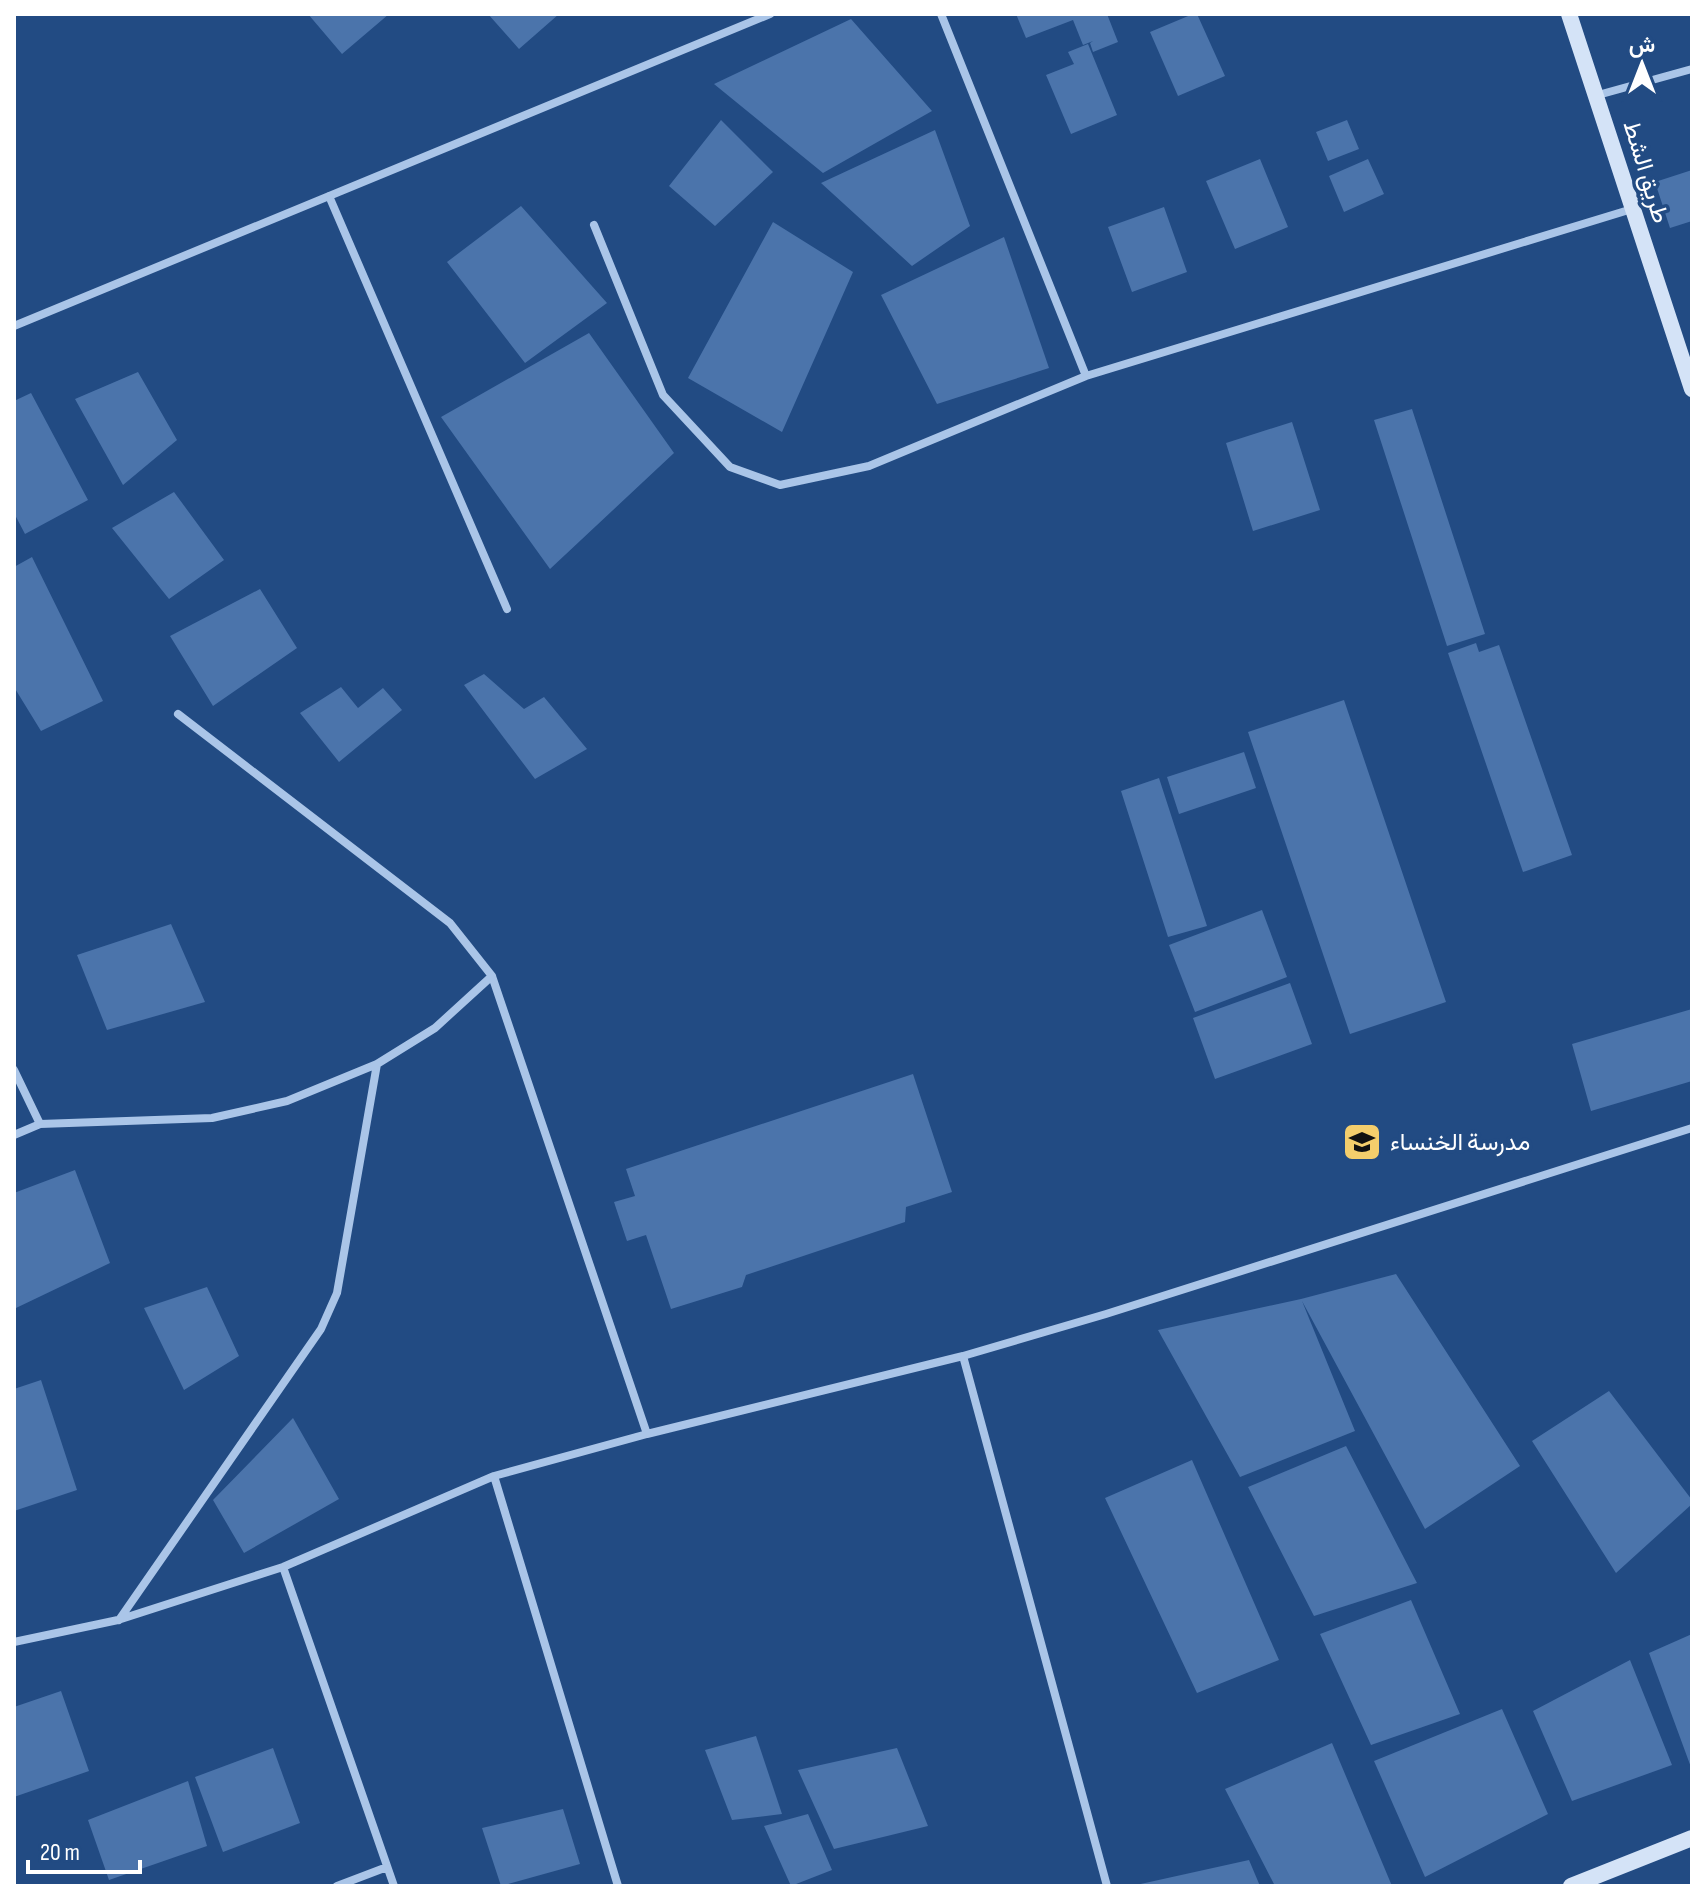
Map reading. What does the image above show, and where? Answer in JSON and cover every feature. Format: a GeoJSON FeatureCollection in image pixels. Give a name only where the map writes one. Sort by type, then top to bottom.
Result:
{"type":"FeatureCollection","features":[{"type":"Feature","properties":{"kind":"main road","name":"طريق الشط"},"geometry":{"type":"LineString","coordinates":[[1569,14],[1692,389]]}},
{"type":"Feature","properties":{"kind":"main road"},"geometry":{"type":"LineString","coordinates":[[1571,1886],[1692,1838]]}},
{"type":"Feature","properties":{"kind":"street"},"geometry":{"type":"LineString","coordinates":[[14,326],[770,14]]}},
{"type":"Feature","properties":{"kind":"street"},"geometry":{"type":"LineString","coordinates":[[941,14],[1086,376]]}},
{"type":"Feature","properties":{"kind":"street"},"geometry":{"type":"LineString","coordinates":[[1598,95],[1692,69]]}},
{"type":"Feature","properties":{"kind":"street"},"geometry":{"type":"LineString","coordinates":[[329,196],[507,609]]}},
{"type":"Feature","properties":{"kind":"street"},"geometry":{"type":"LineString","coordinates":[[594,225],[663,395],[730,467],[780,485],[869,466],[1086,376],[1632,209]]}},
{"type":"Feature","properties":{"kind":"street"},"geometry":{"type":"LineString","coordinates":[[178,714],[450,923],[492,976],[647,1434]]}},
{"type":"Feature","properties":{"kind":"street"},"geometry":{"type":"LineString","coordinates":[[14,1135],[40,1124],[212,1118],[287,1101],[377,1064],[435,1028],[492,976]]}},
{"type":"Feature","properties":{"kind":"street"},"geometry":{"type":"LineString","coordinates":[[118,1620],[321,1329],[337,1293],[377,1064]]}},
{"type":"Feature","properties":{"kind":"street"},"geometry":{"type":"LineString","coordinates":[[14,1070],[40,1124]]}},
{"type":"Feature","properties":{"kind":"street"},"geometry":{"type":"LineString","coordinates":[[14,1642],[118,1620],[283,1567],[494,1476],[647,1434],[963,1356],[1106,1314],[1692,1128]]}},
{"type":"Feature","properties":{"kind":"street"},"geometry":{"type":"LineString","coordinates":[[963,1356],[1107,1886]]}},
{"type":"Feature","properties":{"kind":"street"},"geometry":{"type":"LineString","coordinates":[[494,1476],[618,1886]]}},
{"type":"Feature","properties":{"kind":"street"},"geometry":{"type":"LineString","coordinates":[[283,1567],[394,1886]]}},
{"type":"Feature","properties":{"kind":"street"},"geometry":{"type":"LineString","coordinates":[[337,1886],[387,1867]]}},
{"type":"Feature","properties":{"kind":"building"},"geometry":{"type":"Polygon","coordinates":[[[308,14],[389,14],[342,54],[308,14]]]}},
{"type":"Feature","properties":{"kind":"building"},"geometry":{"type":"Polygon","coordinates":[[[488,14],[559,14],[519,49],[488,14]]]}},
{"type":"Feature","properties":{"kind":"building"},"geometry":{"type":"Polygon","coordinates":[[[1016,14],[1107,14],[1118,42],[1093,52],[1090,43],[1093,41],[1083,45],[1073,20],[1026,38],[1016,14]]]}},
{"type":"Feature","properties":{"kind":"building"},"geometry":{"type":"Polygon","coordinates":[[[1197,14],[1225,76],[1178,96],[1150,32],[1197,14]]]}},
{"type":"Feature","properties":{"kind":"building"},"geometry":{"type":"Polygon","coordinates":[[[851,19],[932,111],[823,173],[714,84],[851,19]]]}},
{"type":"Feature","properties":{"kind":"building"},"geometry":{"type":"Polygon","coordinates":[[[1088,44],[1117,115],[1071,134],[1046,75],[1074,64],[1068,52],[1088,44]]]}},
{"type":"Feature","properties":{"kind":"building"},"geometry":{"type":"Polygon","coordinates":[[[721,120],[773,172],[715,226],[669,186],[721,120]]]}},
{"type":"Feature","properties":{"kind":"building"},"geometry":{"type":"Polygon","coordinates":[[[1347,120],[1359,149],[1328,161],[1316,132],[1347,120]]]}},
{"type":"Feature","properties":{"kind":"building"},"geometry":{"type":"Polygon","coordinates":[[[935,130],[970,226],[912,266],[821,183],[935,130]]]}},
{"type":"Feature","properties":{"kind":"building"},"geometry":{"type":"Polygon","coordinates":[[[1260,159],[1288,227],[1235,249],[1206,181],[1260,159]]]}},
{"type":"Feature","properties":{"kind":"building"},"geometry":{"type":"Polygon","coordinates":[[[1368,159],[1384,194],[1344,212],[1329,176],[1368,159]]]}},
{"type":"Feature","properties":{"kind":"building"},"geometry":{"type":"Polygon","coordinates":[[[1692,170],[1692,221],[1670,228],[1655,182],[1692,170]]]}},
{"type":"Feature","properties":{"kind":"building"},"geometry":{"type":"Polygon","coordinates":[[[521,206],[607,303],[525,363],[447,262],[521,206]]]}},
{"type":"Feature","properties":{"kind":"building"},"geometry":{"type":"Polygon","coordinates":[[[1164,207],[1187,272],[1132,292],[1108,227],[1164,207]]]}},
{"type":"Feature","properties":{"kind":"building"},"geometry":{"type":"Polygon","coordinates":[[[773,222],[853,272],[782,432],[688,378],[773,222]]]}},
{"type":"Feature","properties":{"kind":"building"},"geometry":{"type":"Polygon","coordinates":[[[1004,237],[1049,368],[937,404],[881,295],[1004,237]]]}},
{"type":"Feature","properties":{"kind":"building"},"geometry":{"type":"Polygon","coordinates":[[[589,333],[674,453],[550,569],[441,417],[589,333]]]}},
{"type":"Feature","properties":{"kind":"building"},"geometry":{"type":"Polygon","coordinates":[[[138,372],[177,440],[123,485],[75,399],[138,372]]]}},
{"type":"Feature","properties":{"kind":"building"},"geometry":{"type":"Polygon","coordinates":[[[31,393],[88,500],[25,534],[14,513],[14,401],[31,393]]]}},
{"type":"Feature","properties":{"kind":"building"},"geometry":{"type":"Polygon","coordinates":[[[1412,409],[1485,634],[1447,646],[1374,420],[1412,409]]]}},
{"type":"Feature","properties":{"kind":"building"},"geometry":{"type":"Polygon","coordinates":[[[1292,422],[1320,510],[1253,531],[1226,443],[1292,422]]]}},
{"type":"Feature","properties":{"kind":"building"},"geometry":{"type":"Polygon","coordinates":[[[174,492],[224,560],[169,599],[112,528],[174,492]]]}},
{"type":"Feature","properties":{"kind":"building"},"geometry":{"type":"Polygon","coordinates":[[[32,557],[103,701],[41,731],[14,687],[14,567],[32,557]]]}},
{"type":"Feature","properties":{"kind":"building"},"geometry":{"type":"Polygon","coordinates":[[[260,589],[297,648],[213,706],[170,636],[260,589]]]}},
{"type":"Feature","properties":{"kind":"building"},"geometry":{"type":"Polygon","coordinates":[[[1476,643],[1479,652],[1499,645],[1572,855],[1523,872],[1448,653],[1476,643]]]}},
{"type":"Feature","properties":{"kind":"building"},"geometry":{"type":"Polygon","coordinates":[[[484,674],[524,709],[544,697],[587,749],[535,779],[464,685],[484,674]]]}},
{"type":"Feature","properties":{"kind":"building"},"geometry":{"type":"Polygon","coordinates":[[[341,687],[358,708],[383,688],[402,710],[339,762],[300,713],[341,687]]]}},
{"type":"Feature","properties":{"kind":"building"},"geometry":{"type":"Polygon","coordinates":[[[1344,700],[1446,1002],[1350,1034],[1248,732],[1344,700]]]}},
{"type":"Feature","properties":{"kind":"building"},"geometry":{"type":"Polygon","coordinates":[[[1244,752],[1256,788],[1179,814],[1167,777],[1244,752]]]}},
{"type":"Feature","properties":{"kind":"building"},"geometry":{"type":"Polygon","coordinates":[[[1159,778],[1207,926],[1168,937],[1121,791],[1159,778]]]}},
{"type":"Feature","properties":{"kind":"building"},"geometry":{"type":"Polygon","coordinates":[[[1262,910],[1287,977],[1195,1012],[1169,945],[1262,910]]]}},
{"type":"Feature","properties":{"kind":"building"},"geometry":{"type":"Polygon","coordinates":[[[171,924],[205,1002],[107,1030],[77,955],[171,924]]]}},
{"type":"Feature","properties":{"kind":"building"},"geometry":{"type":"Polygon","coordinates":[[[1290,983],[1312,1044],[1215,1079],[1193,1018],[1290,983]]]}},
{"type":"Feature","properties":{"kind":"building"},"geometry":{"type":"Polygon","coordinates":[[[1692,1009],[1692,1081],[1591,1111],[1572,1044],[1692,1009]]]}},
{"type":"Feature","properties":{"kind":"building"},"geometry":{"type":"Polygon","coordinates":[[[913,1074],[952,1192],[906,1207],[905,1222],[746,1275],[742,1287],[671,1309],[646,1235],[627,1241],[614,1202],[635,1196],[626,1169],[913,1074]]]}},
{"type":"Feature","properties":{"kind":"building"},"geometry":{"type":"Polygon","coordinates":[[[75,1170],[110,1263],[16,1308],[14,1193],[75,1170]]]}},
{"type":"Feature","properties":{"kind":"building"},"geometry":{"type":"Polygon","coordinates":[[[1396,1274],[1520,1466],[1425,1529],[1302,1301],[1355,1431],[1240,1477],[1158,1330],[1301,1299],[1396,1274]]]}},
{"type":"Feature","properties":{"kind":"building"},"geometry":{"type":"Polygon","coordinates":[[[207,1287],[239,1356],[184,1390],[144,1308],[207,1287]]]}},
{"type":"Feature","properties":{"kind":"building"},"geometry":{"type":"Polygon","coordinates":[[[41,1380],[77,1490],[14,1511],[14,1389],[41,1380]]]}},
{"type":"Feature","properties":{"kind":"building"},"geometry":{"type":"Polygon","coordinates":[[[1609,1391],[1692,1500],[1692,1504],[1616,1573],[1532,1441],[1609,1391]]]}},
{"type":"Feature","properties":{"kind":"building"},"geometry":{"type":"Polygon","coordinates":[[[293,1418],[339,1499],[244,1553],[213,1500],[293,1418]]]}},
{"type":"Feature","properties":{"kind":"building"},"geometry":{"type":"Polygon","coordinates":[[[1346,1446],[1417,1583],[1314,1616],[1248,1487],[1346,1446]]]}},
{"type":"Feature","properties":{"kind":"building"},"geometry":{"type":"Polygon","coordinates":[[[1192,1460],[1279,1660],[1197,1693],[1105,1498],[1192,1460]]]}},
{"type":"Feature","properties":{"kind":"building"},"geometry":{"type":"Polygon","coordinates":[[[1411,1600],[1460,1714],[1371,1745],[1320,1634],[1411,1600]]]}},
{"type":"Feature","properties":{"kind":"building"},"geometry":{"type":"Polygon","coordinates":[[[1692,1634],[1692,1770],[1649,1653],[1692,1634]]]}},
{"type":"Feature","properties":{"kind":"building"},"geometry":{"type":"Polygon","coordinates":[[[1630,1660],[1672,1765],[1572,1801],[1533,1711],[1630,1660]]]}},
{"type":"Feature","properties":{"kind":"building"},"geometry":{"type":"Polygon","coordinates":[[[61,1691],[89,1771],[14,1797],[14,1707],[61,1691]]]}},
{"type":"Feature","properties":{"kind":"building"},"geometry":{"type":"Polygon","coordinates":[[[1502,1709],[1548,1814],[1425,1877],[1374,1761],[1502,1709]]]}},
{"type":"Feature","properties":{"kind":"building"},"geometry":{"type":"Polygon","coordinates":[[[756,1736],[782,1814],[732,1820],[705,1750],[756,1736]]]}},
{"type":"Feature","properties":{"kind":"building"},"geometry":{"type":"Polygon","coordinates":[[[1332,1743],[1392,1886],[1275,1886],[1225,1789],[1332,1743]]]}},
{"type":"Feature","properties":{"kind":"building"},"geometry":{"type":"Polygon","coordinates":[[[273,1748],[300,1823],[223,1852],[195,1777],[273,1748]]]}},
{"type":"Feature","properties":{"kind":"building"},"geometry":{"type":"Polygon","coordinates":[[[897,1748],[928,1826],[834,1849],[798,1770],[897,1748]]]}},
{"type":"Feature","properties":{"kind":"building"},"geometry":{"type":"Polygon","coordinates":[[[188,1781],[207,1846],[109,1880],[88,1820],[188,1781]]]}},
{"type":"Feature","properties":{"kind":"building"},"geometry":{"type":"Polygon","coordinates":[[[563,1809],[580,1864],[501,1886],[482,1828],[563,1809]]]}},
{"type":"Feature","properties":{"kind":"building"},"geometry":{"type":"Polygon","coordinates":[[[808,1814],[832,1870],[791,1886],[764,1826],[808,1814]]]}},
{"type":"Feature","properties":{"kind":"building"},"geometry":{"type":"Polygon","coordinates":[[[1249,1860],[1260,1886],[1136,1886],[1136,1885],[1249,1860]]]}},
{"type":"Feature","properties":{"kind":"place","name":"مدرسة الخنساء"},"geometry":{"type":"Point","coordinates":[1362,1142]}}]}
